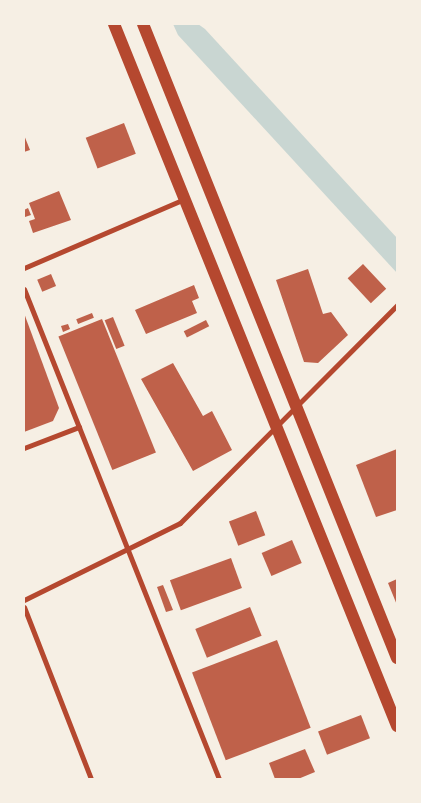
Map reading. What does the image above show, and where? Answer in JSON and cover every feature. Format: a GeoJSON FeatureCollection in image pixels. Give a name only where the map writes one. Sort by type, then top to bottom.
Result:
{"type":"FeatureCollection","features":[{"type":"Feature","properties":{"kind":"main road"},"geometry":{"type":"LineString","coordinates":[[114,24],[397,726]]}},
{"type":"Feature","properties":{"kind":"main road"},"geometry":{"type":"LineString","coordinates":[[144,27],[394,642],[397,658]]}},
{"type":"Feature","properties":{"kind":"street"},"geometry":{"type":"LineString","coordinates":[[24,268],[184,200]]}},
{"type":"Feature","properties":{"kind":"street"},"geometry":{"type":"LineString","coordinates":[[24,289],[219,779]]}},
{"type":"Feature","properties":{"kind":"street"},"geometry":{"type":"LineString","coordinates":[[24,600],[180,523],[397,305]]}},
{"type":"Feature","properties":{"kind":"street"},"geometry":{"type":"LineString","coordinates":[[24,448],[79,427]]}},
{"type":"Feature","properties":{"kind":"street"},"geometry":{"type":"LineString","coordinates":[[24,607],[91,779]]}},
{"type":"Feature","properties":{"kind":"shaded area"},"geometry":{"type":"Polygon","coordinates":[[[173,24],[198,24],[205,29],[397,238],[397,273],[178,35],[173,24]]]}},
{"type":"Feature","properties":{"kind":"building"},"geometry":{"type":"Polygon","coordinates":[[[124,123],[136,154],[98,169],[86,138],[124,123]]]}},
{"type":"Feature","properties":{"kind":"building"},"geometry":{"type":"Polygon","coordinates":[[[24,135],[30,150],[24,152],[24,135]]]}},
{"type":"Feature","properties":{"kind":"building"},"geometry":{"type":"Polygon","coordinates":[[[59,191],[71,220],[33,233],[29,221],[35,219],[29,203],[59,191]]]}},
{"type":"Feature","properties":{"kind":"building"},"geometry":{"type":"Polygon","coordinates":[[[28,208],[31,215],[25,217],[24,210],[28,208]]]}},
{"type":"Feature","properties":{"kind":"building"},"geometry":{"type":"Polygon","coordinates":[[[363,264],[386,289],[371,303],[348,278],[363,264]]]}},
{"type":"Feature","properties":{"kind":"building"},"geometry":{"type":"Polygon","coordinates":[[[308,269],[323,314],[331,312],[348,335],[318,363],[304,362],[276,280],[308,269]]]}},
{"type":"Feature","properties":{"kind":"building"},"geometry":{"type":"Polygon","coordinates":[[[51,274],[56,286],[42,292],[37,280],[51,274]]]}},
{"type":"Feature","properties":{"kind":"building"},"geometry":{"type":"Polygon","coordinates":[[[194,285],[199,298],[192,301],[197,313],[146,334],[135,310],[194,285]]]}},
{"type":"Feature","properties":{"kind":"building"},"geometry":{"type":"Polygon","coordinates":[[[24,313],[59,408],[53,421],[24,432],[24,313]]]}},
{"type":"Feature","properties":{"kind":"building"},"geometry":{"type":"Polygon","coordinates":[[[92,313],[94,318],[78,324],[76,319],[92,313]]]}},
{"type":"Feature","properties":{"kind":"building"},"geometry":{"type":"Polygon","coordinates":[[[113,317],[125,346],[116,349],[105,320],[113,317]]]}},
{"type":"Feature","properties":{"kind":"building"},"geometry":{"type":"Polygon","coordinates":[[[102,319],[156,453],[112,470],[58,337],[102,319]]]}},
{"type":"Feature","properties":{"kind":"building"},"geometry":{"type":"Polygon","coordinates":[[[206,320],[209,326],[187,338],[184,331],[206,320]]]}},
{"type":"Feature","properties":{"kind":"building"},"geometry":{"type":"Polygon","coordinates":[[[68,324],[70,329],[63,332],[61,326],[68,324]]]}},
{"type":"Feature","properties":{"kind":"building"},"geometry":{"type":"Polygon","coordinates":[[[173,363],[203,416],[212,411],[232,450],[193,471],[141,379],[173,363]]]}},
{"type":"Feature","properties":{"kind":"building"},"geometry":{"type":"Polygon","coordinates":[[[397,449],[397,510],[376,517],[356,465],[397,449]]]}},
{"type":"Feature","properties":{"kind":"building"},"geometry":{"type":"Polygon","coordinates":[[[256,511],[265,535],[238,546],[229,521],[256,511]]]}},
{"type":"Feature","properties":{"kind":"building"},"geometry":{"type":"Polygon","coordinates":[[[292,540],[302,563],[271,576],[262,553],[292,540]]]}},
{"type":"Feature","properties":{"kind":"building"},"geometry":{"type":"Polygon","coordinates":[[[231,558],[242,588],[181,610],[170,580],[231,558]]]}},
{"type":"Feature","properties":{"kind":"building"},"geometry":{"type":"Polygon","coordinates":[[[397,579],[397,605],[388,583],[397,579]]]}},
{"type":"Feature","properties":{"kind":"building"},"geometry":{"type":"Polygon","coordinates":[[[163,585],[173,610],[166,612],[157,587],[163,585]]]}},
{"type":"Feature","properties":{"kind":"building"},"geometry":{"type":"Polygon","coordinates":[[[250,607],[262,636],[207,658],[195,629],[250,607]]]}},
{"type":"Feature","properties":{"kind":"building"},"geometry":{"type":"Polygon","coordinates":[[[277,640],[311,728],[226,760],[192,673],[277,640]]]}},
{"type":"Feature","properties":{"kind":"building"},"geometry":{"type":"Polygon","coordinates":[[[361,715],[370,738],[327,755],[318,731],[361,715]]]}},
{"type":"Feature","properties":{"kind":"building"},"geometry":{"type":"Polygon","coordinates":[[[305,749],[315,772],[298,779],[275,779],[269,763],[305,749]]]}}]}
